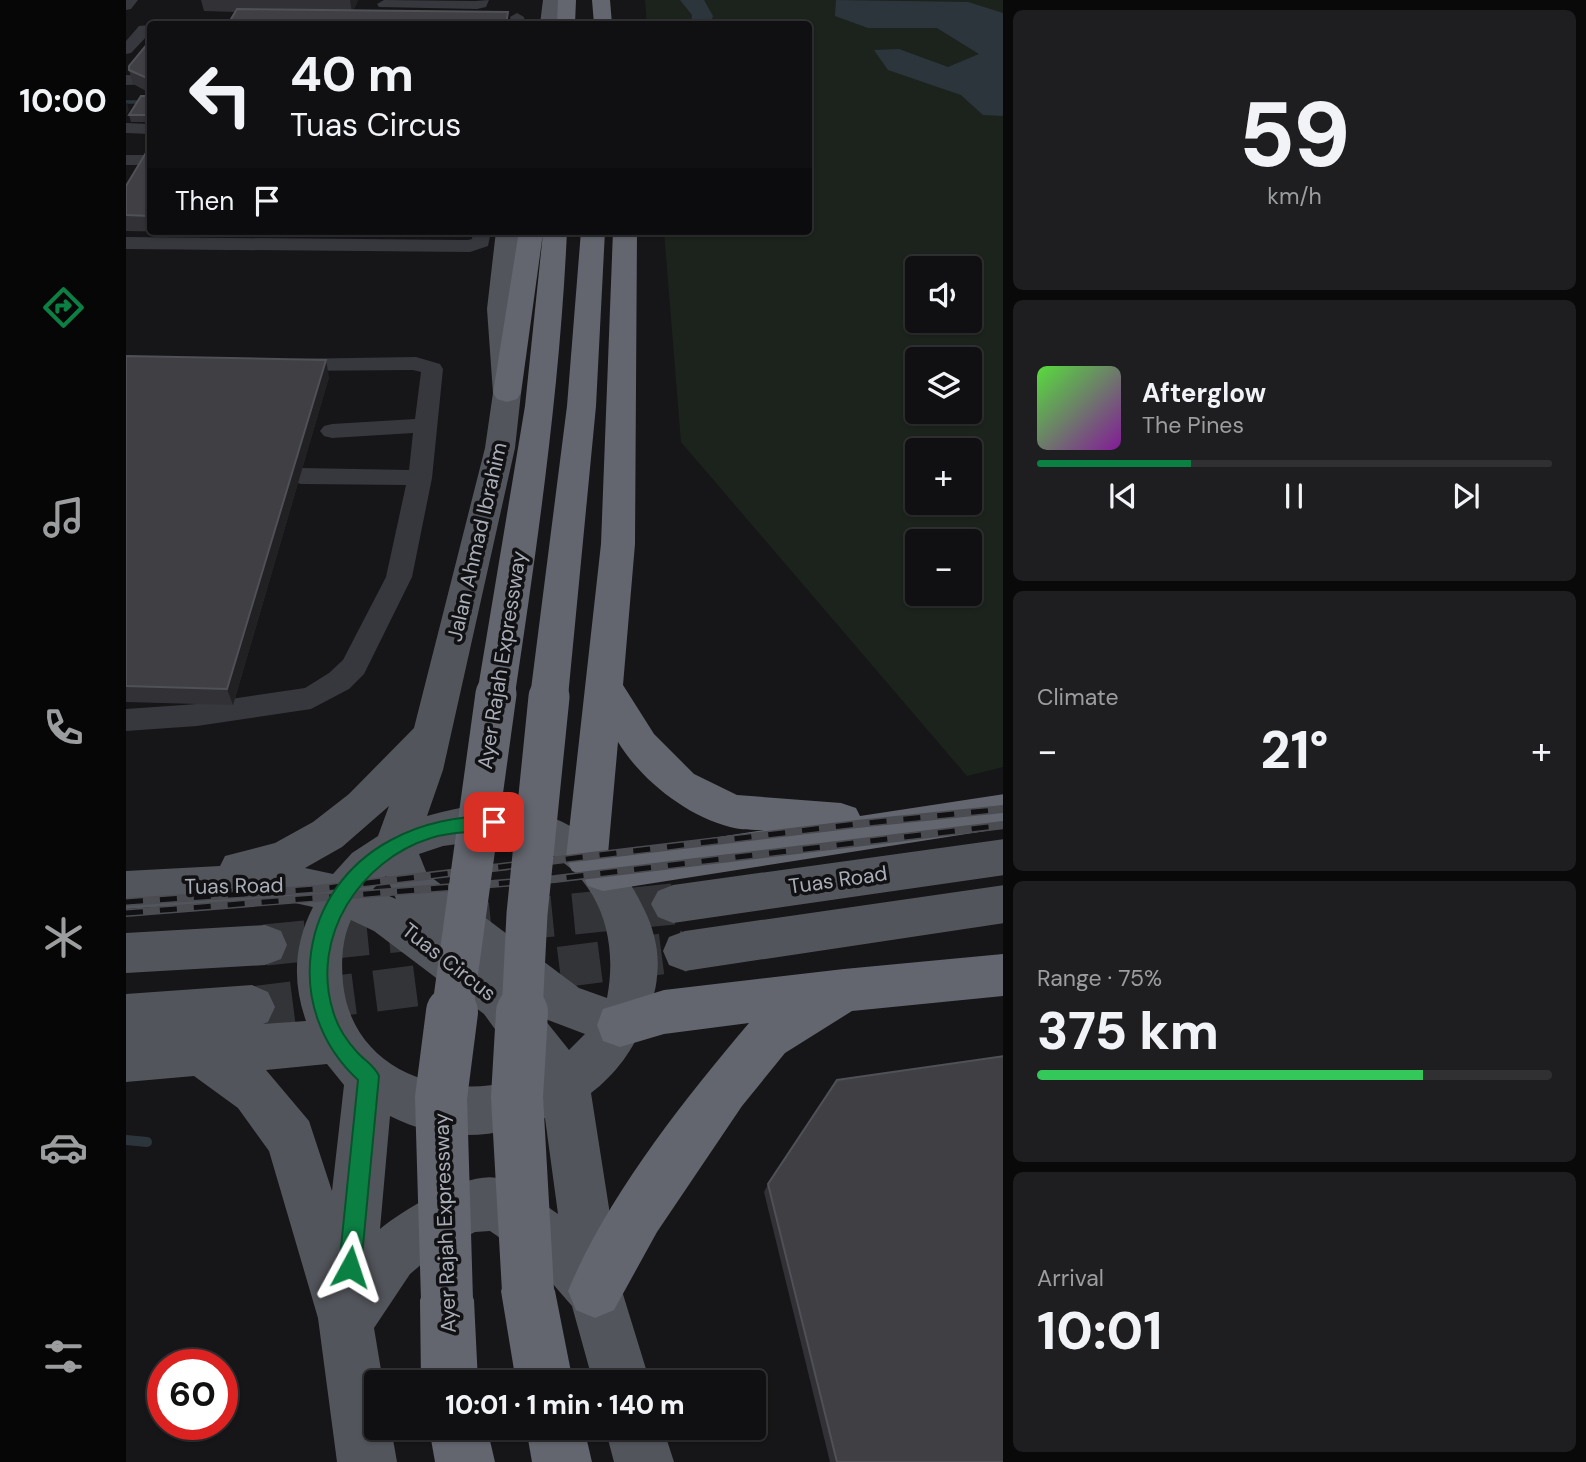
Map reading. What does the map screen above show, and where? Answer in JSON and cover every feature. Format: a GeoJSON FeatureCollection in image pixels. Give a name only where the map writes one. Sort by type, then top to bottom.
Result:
{"type":"FeatureCollection","features":[{"type":"Feature","properties":{"kind":"highway"},"geometry":{"type":"LineString","coordinates":[[566,21],[567,0]]}},
{"type":"Feature","properties":{"kind":"highway"},"geometry":{"type":"LineString","coordinates":[[601,0],[603,21]]}},
{"type":"Feature","properties":{"kind":"highway"},"geometry":{"type":"LineString","coordinates":[[507,393],[517,341],[530,235]]}},
{"type":"Feature","properties":{"kind":"highway","name":"Ayer Rajah Expressway"},"geometry":{"type":"LineString","coordinates":[[450,1370],[441,1098],[464,913],[496,694],[538,437],[555,235]]}},
{"type":"Feature","properties":{"kind":"highway"},"geometry":{"type":"LineString","coordinates":[[543,1370],[528,1291],[517,1097],[527,914],[578,438],[591,292],[593,235]]}},
{"type":"Feature","properties":{"kind":"highway"},"geometry":{"type":"LineString","coordinates":[[625,235],[618,544],[605,688],[595,865],[1003,811]]}},
{"type":"Feature","properties":{"kind":"highway"},"geometry":{"type":"LineString","coordinates":[[605,688],[639,745],[680,785],[732,811],[888,827]]}},
{"type":"Feature","properties":{"kind":"highway"},"geometry":{"type":"LineString","coordinates":[[620,1025],[664,1012],[844,990],[1003,975]]}},
{"type":"Feature","properties":{"kind":"highway"},"geometry":{"type":"LineString","coordinates":[[595,1292],[638,1213],[725,1088],[768,1037],[844,990]]}},
{"type":"Feature","properties":{"kind":"highway"},"geometry":{"type":"LineString","coordinates":[[460,1440],[465,1462]]}},
{"type":"Feature","properties":{"kind":"highway"},"geometry":{"type":"LineString","coordinates":[[557,1440],[562,1462]]}},
{"type":"Feature","properties":{"kind":"main road"},"geometry":{"type":"LineString","coordinates":[[549,21],[552,0]]}},
{"type":"Feature","properties":{"kind":"main road","name":"Jalan Ahmad Ibrahim"},"geometry":{"type":"LineString","coordinates":[[395,846],[433,733],[500,447],[507,393],[500,309],[508,235]]}},
{"type":"Feature","properties":{"kind":"main road"},"geometry":{"type":"LineString","coordinates":[[127,890],[200,879],[286,857],[332,833],[372,798],[433,733]]}},
{"type":"Feature","properties":{"kind":"main road"},"geometry":{"type":"LineString","coordinates":[[494,822],[528,828],[559,839],[595,865],[624,906],[635,944],[634,985],[620,1025],[600,1053],[565,1084],[531,1101],[506,1107],[455,1112],[418,1104],[384,1089],[353,1058],[323,1012],[317,981],[320,951],[325,932],[342,895],[366,867],[395,846],[438,829],[460,824],[494,822]]}},
{"type":"Feature","properties":{"kind":"main road","name":"Tuas Circus"},"geometry":{"type":"LineString","coordinates":[[395,846],[411,886],[564,1005],[620,1025]]}},
{"type":"Feature","properties":{"kind":"main road","name":"Tuas Road"},"geometry":{"type":"LineString","coordinates":[[673,904],[1003,857]]}},
{"type":"Feature","properties":{"kind":"main road","name":"Tuas Road"},"geometry":{"type":"LineString","coordinates":[[127,890],[277,881],[342,895]]}},
{"type":"Feature","properties":{"kind":"main road","name":"Tuas Circus"},"geometry":{"type":"LineString","coordinates":[[342,895],[390,917],[500,999],[565,1084]]}},
{"type":"Feature","properties":{"kind":"main road"},"geometry":{"type":"LineString","coordinates":[[685,951],[1003,904]]}},
{"type":"Feature","properties":{"kind":"main road"},"geometry":{"type":"LineString","coordinates":[[126,953],[265,946]]}},
{"type":"Feature","properties":{"kind":"main road"},"geometry":{"type":"LineString","coordinates":[[126,1016],[252,1007]]}},
{"type":"Feature","properties":{"kind":"main road"},"geometry":{"type":"LineString","coordinates":[[126,1059],[200,1052],[353,1058]]}},
{"type":"Feature","properties":{"kind":"main road"},"geometry":{"type":"LineString","coordinates":[[200,1052],[255,1091],[291,1139],[345,1322],[367,1462]]}},
{"type":"Feature","properties":{"kind":"main road"},"geometry":{"type":"LineString","coordinates":[[345,1322],[353,1058]]}},
{"type":"Feature","properties":{"kind":"main road"},"geometry":{"type":"LineString","coordinates":[[565,1084],[595,1292],[618,1370]]}},
{"type":"Feature","properties":{"kind":"main road"},"geometry":{"type":"LineString","coordinates":[[345,1322],[391,1255],[417,1233],[471,1206],[497,1204],[551,1241],[595,1292]]}},
{"type":"Feature","properties":{"kind":"main road"},"geometry":{"type":"LineString","coordinates":[[638,1440],[644,1462]]}},
{"type":"Feature","properties":{"kind":"street"},"geometry":{"type":"LineString","coordinates":[[126,6],[131,0]]}},
{"type":"Feature","properties":{"kind":"street"},"geometry":{"type":"LineString","coordinates":[[384,4],[477,5],[481,4],[482,0]]}},
{"type":"Feature","properties":{"kind":"street"},"geometry":{"type":"LineString","coordinates":[[126,50],[144,29],[147,29]]}},
{"type":"Feature","properties":{"kind":"street"},"geometry":{"type":"LineString","coordinates":[[126,80],[147,80]]}},
{"type":"Feature","properties":{"kind":"street"},"geometry":{"type":"LineString","coordinates":[[126,92],[147,92]]}},
{"type":"Feature","properties":{"kind":"street"},"geometry":{"type":"LineString","coordinates":[[126,128],[147,129]]}},
{"type":"Feature","properties":{"kind":"street"},"geometry":{"type":"LineString","coordinates":[[126,160],[147,169]]}},
{"type":"Feature","properties":{"kind":"street"},"geometry":{"type":"LineString","coordinates":[[126,169],[147,169]]}},
{"type":"Feature","properties":{"kind":"street"},"geometry":{"type":"LineString","coordinates":[[126,243],[470,246],[481,242],[482,235]]}},
{"type":"Feature","properties":{"kind":"street"},"geometry":{"type":"LineString","coordinates":[[126,720],[197,715],[311,698],[339,681],[354,667],[399,577],[420,478],[432,369],[425,364],[269,364]]}},
{"type":"Feature","properties":{"kind":"street"},"geometry":{"type":"LineString","coordinates":[[332,430],[426,425]]}},
{"type":"Feature","properties":{"kind":"street"},"geometry":{"type":"LineString","coordinates":[[301,476],[420,478]]}},
{"type":"Feature","properties":{"kind":"shaded area"},"geometry":{"type":"Polygon","coordinates":[[[645,0],[1003,0],[1003,767],[967,776],[681,442],[664,235],[812,235],[812,21],[647,21],[645,0]]]}},
{"type":"Feature","properties":{"kind":"shaded area"},"geometry":{"type":"Polygon","coordinates":[[[680,0],[704,0],[713,16],[711,21],[691,21],[692,15],[680,0]]]}},
{"type":"Feature","properties":{"kind":"shaded area"},"geometry":{"type":"Polygon","coordinates":[[[836,0],[968,2],[1003,13],[1003,116],[983,115],[961,95],[888,70],[874,50],[899,49],[948,67],[979,54],[937,28],[868,28],[835,16],[836,0]]]}},
{"type":"Feature","properties":{"kind":"building"},"geometry":{"type":"Polygon","coordinates":[[[237,9],[508,12],[506,21],[230,21],[237,9]]]}},
{"type":"Feature","properties":{"kind":"building"},"geometry":{"type":"Polygon","coordinates":[[[147,44],[147,78],[129,70],[129,66],[147,44]]]}},
{"type":"Feature","properties":{"kind":"building"},"geometry":{"type":"Polygon","coordinates":[[[141,96],[147,96],[147,115],[129,115],[141,96]]]}},
{"type":"Feature","properties":{"kind":"building"},"geometry":{"type":"Polygon","coordinates":[[[147,151],[147,216],[126,215],[126,186],[147,151]]]}},
{"type":"Feature","properties":{"kind":"building"},"geometry":{"type":"Polygon","coordinates":[[[126,356],[326,360],[227,689],[126,686],[126,356]]]}},
{"type":"Feature","properties":{"kind":"building"},"geometry":{"type":"Polygon","coordinates":[[[1003,1056],[1003,1462],[837,1462],[768,1184],[837,1080],[1003,1056]]]}},
{"type":"Feature","properties":{"kind":"waterway"},"geometry":{"type":"LineString","coordinates":[[126,102],[147,102]]}},
{"type":"Feature","properties":{"kind":"waterway"},"geometry":{"type":"LineString","coordinates":[[126,1140],[147,1142]]}},
{"type":"Feature","properties":{"kind":"tunnel"},"geometry":{"type":"LineString","coordinates":[[265,945],[673,904]]}},
{"type":"Feature","properties":{"kind":"tunnel"},"geometry":{"type":"LineString","coordinates":[[252,1007],[685,951]]}},
{"type":"Feature","properties":{"kind":"railway"},"geometry":{"type":"LineString","coordinates":[[126,902],[318,889],[857,824],[1003,809]]}},
{"type":"Feature","properties":{"kind":"railway"},"geometry":{"type":"LineString","coordinates":[[126,913],[555,879],[1003,825]]}},
{"type":"Feature","properties":{"kind":"route"},"geometry":{"type":"LineString","coordinates":[[350,1267],[369,1076],[351,1060],[336,1041],[323,1012],[317,981],[320,951],[328,922],[342,895],[366,867],[395,846],[443,828],[494,822]]}}]}
